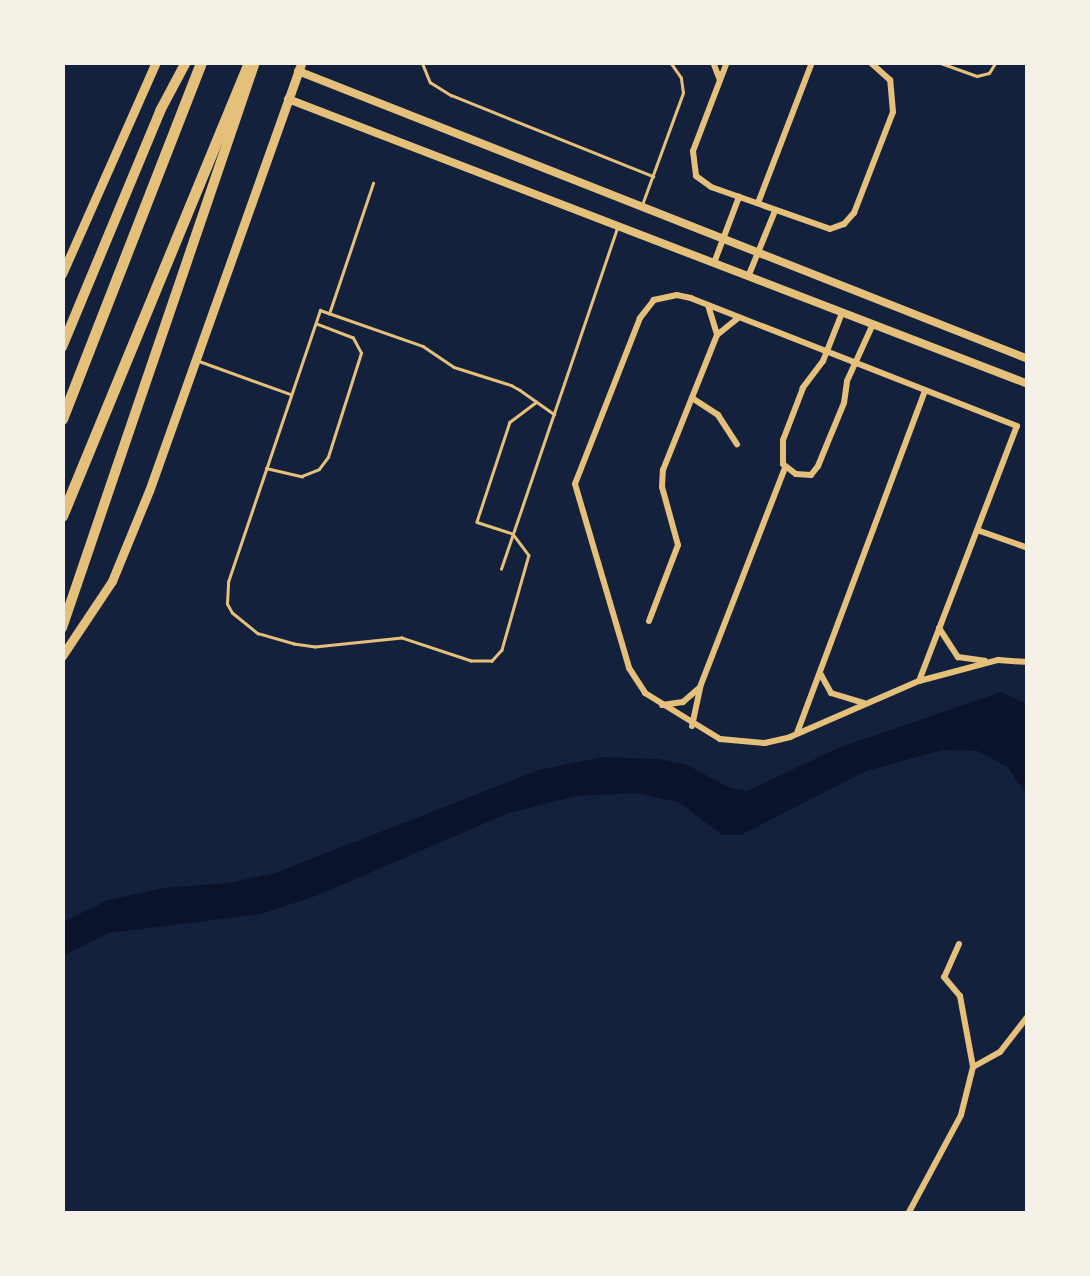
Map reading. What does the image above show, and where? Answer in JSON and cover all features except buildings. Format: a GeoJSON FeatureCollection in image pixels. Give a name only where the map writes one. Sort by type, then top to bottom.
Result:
{"type":"FeatureCollection","features":[{"type":"Feature","properties":{"kind":"highway"},"geometry":{"type":"LineString","coordinates":[[62,347],[160,111],[186,62]]}},
{"type":"Feature","properties":{"kind":"highway"},"geometry":{"type":"LineString","coordinates":[[62,420],[201,62]]}},
{"type":"Feature","properties":{"kind":"highway"},"geometry":{"type":"LineString","coordinates":[[62,516],[252,62]]}},
{"type":"Feature","properties":{"kind":"highway"},"geometry":{"type":"LineString","coordinates":[[62,628],[252,62]]}},
{"type":"Feature","properties":{"kind":"main road"},"geometry":{"type":"LineString","coordinates":[[62,274],[156,62]]}},
{"type":"Feature","properties":{"kind":"main road"},"geometry":{"type":"LineString","coordinates":[[62,656],[112,580],[149,491],[300,67]]}},
{"type":"Feature","properties":{"kind":"street"},"geometry":{"type":"LineString","coordinates":[[713,62],[720,80]]}},
{"type":"Feature","properties":{"kind":"street"},"geometry":{"type":"LineString","coordinates":[[727,62],[695,143],[692,164],[704,184],[830,229],[844,224],[854,212],[895,106],[886,74],[870,62]]}},
{"type":"Feature","properties":{"kind":"street"},"geometry":{"type":"LineString","coordinates":[[758,203],[812,62]]}},
{"type":"Feature","properties":{"kind":"street"},"geometry":{"type":"LineString","coordinates":[[300,67],[1028,359]]}},
{"type":"Feature","properties":{"kind":"street"},"geometry":{"type":"LineString","coordinates":[[288,99],[1028,384]]}},
{"type":"Feature","properties":{"kind":"street"},"geometry":{"type":"LineString","coordinates":[[714,263],[739,197]]}},
{"type":"Feature","properties":{"kind":"street"},"geometry":{"type":"LineString","coordinates":[[748,277],[775,211]]}},
{"type":"Feature","properties":{"kind":"street"},"geometry":{"type":"LineString","coordinates":[[918,681],[1017,426],[708,305],[669,296],[654,300],[644,310],[576,484],[629,668],[638,686],[692,726],[732,742],[776,741],[918,681],[998,660]]}},
{"type":"Feature","properties":{"kind":"street"},"geometry":{"type":"LineString","coordinates":[[708,305],[717,335]]}},
{"type":"Feature","properties":{"kind":"street"},"geometry":{"type":"LineString","coordinates":[[842,312],[826,352],[803,388],[783,440],[781,456],[786,467],[804,476],[818,466],[844,403],[846,382],[858,364],[873,324]]}},
{"type":"Feature","properties":{"kind":"street"},"geometry":{"type":"LineString","coordinates":[[649,621],[678,545],[662,488],[664,470],[717,335],[739,317]]}},
{"type":"Feature","properties":{"kind":"street"},"geometry":{"type":"LineString","coordinates":[[797,733],[926,390]]}},
{"type":"Feature","properties":{"kind":"street"},"geometry":{"type":"LineString","coordinates":[[692,398],[718,415],[737,444]]}},
{"type":"Feature","properties":{"kind":"street"},"geometry":{"type":"LineString","coordinates":[[692,726],[700,687],[786,467]]}},
{"type":"Feature","properties":{"kind":"street"},"geometry":{"type":"LineString","coordinates":[[976,529],[1028,548]]}},
{"type":"Feature","properties":{"kind":"street"},"geometry":{"type":"LineString","coordinates":[[938,627],[958,657],[1028,662]]}},
{"type":"Feature","properties":{"kind":"street"},"geometry":{"type":"LineString","coordinates":[[820,672],[831,693],[867,703]]}},
{"type":"Feature","properties":{"kind":"street"},"geometry":{"type":"LineString","coordinates":[[659,704],[684,702],[700,687]]}},
{"type":"Feature","properties":{"kind":"street"},"geometry":{"type":"LineString","coordinates":[[908,1214],[961,1116],[973,1066],[960,996],[944,977],[959,944]]}},
{"type":"Feature","properties":{"kind":"street"},"geometry":{"type":"LineString","coordinates":[[973,1066],[1000,1052],[1028,1016]]}},
{"type":"Feature","properties":{"kind":"lane"},"geometry":{"type":"LineString","coordinates":[[422,62],[430,82],[451,95],[653,176]]}},
{"type":"Feature","properties":{"kind":"lane"},"geometry":{"type":"LineString","coordinates":[[641,206],[682,94],[681,78],[670,62]]}},
{"type":"Feature","properties":{"kind":"lane"},"geometry":{"type":"LineString","coordinates":[[938,62],[977,76],[989,72],[996,62]]}},
{"type":"Feature","properties":{"kind":"lane"},"geometry":{"type":"LineString","coordinates":[[329,314],[374,183]]}},
{"type":"Feature","properties":{"kind":"lane"},"geometry":{"type":"LineString","coordinates":[[502,568],[618,226]]}},
{"type":"Feature","properties":{"kind":"lane"},"geometry":{"type":"LineString","coordinates":[[538,402],[510,422],[477,522],[513,534],[526,547],[530,564],[502,650],[492,661],[479,663],[402,638],[315,647],[276,640],[242,624],[227,604],[225,593],[320,310],[424,346],[446,362],[510,384],[538,402],[554,414]]}},
{"type":"Feature","properties":{"kind":"lane"},"geometry":{"type":"LineString","coordinates":[[266,468],[302,476],[319,469],[328,457],[361,353],[353,338],[315,324]]}},
{"type":"Feature","properties":{"kind":"lane"},"geometry":{"type":"LineString","coordinates":[[193,359],[291,394]]}},
{"type":"Feature","properties":{"kind":"water"},"geometry":{"type":"Polygon","coordinates":[[[1001,692],[1027,704],[1027,794],[1007,767],[978,751],[943,750],[866,771],[741,835],[722,835],[678,802],[636,793],[576,796],[509,813],[316,896],[261,914],[109,933],[63,956],[63,922],[108,900],[275,873],[539,770],[602,757],[658,759],[687,765],[730,788],[747,791],[838,748],[1001,692]]]}}]}
